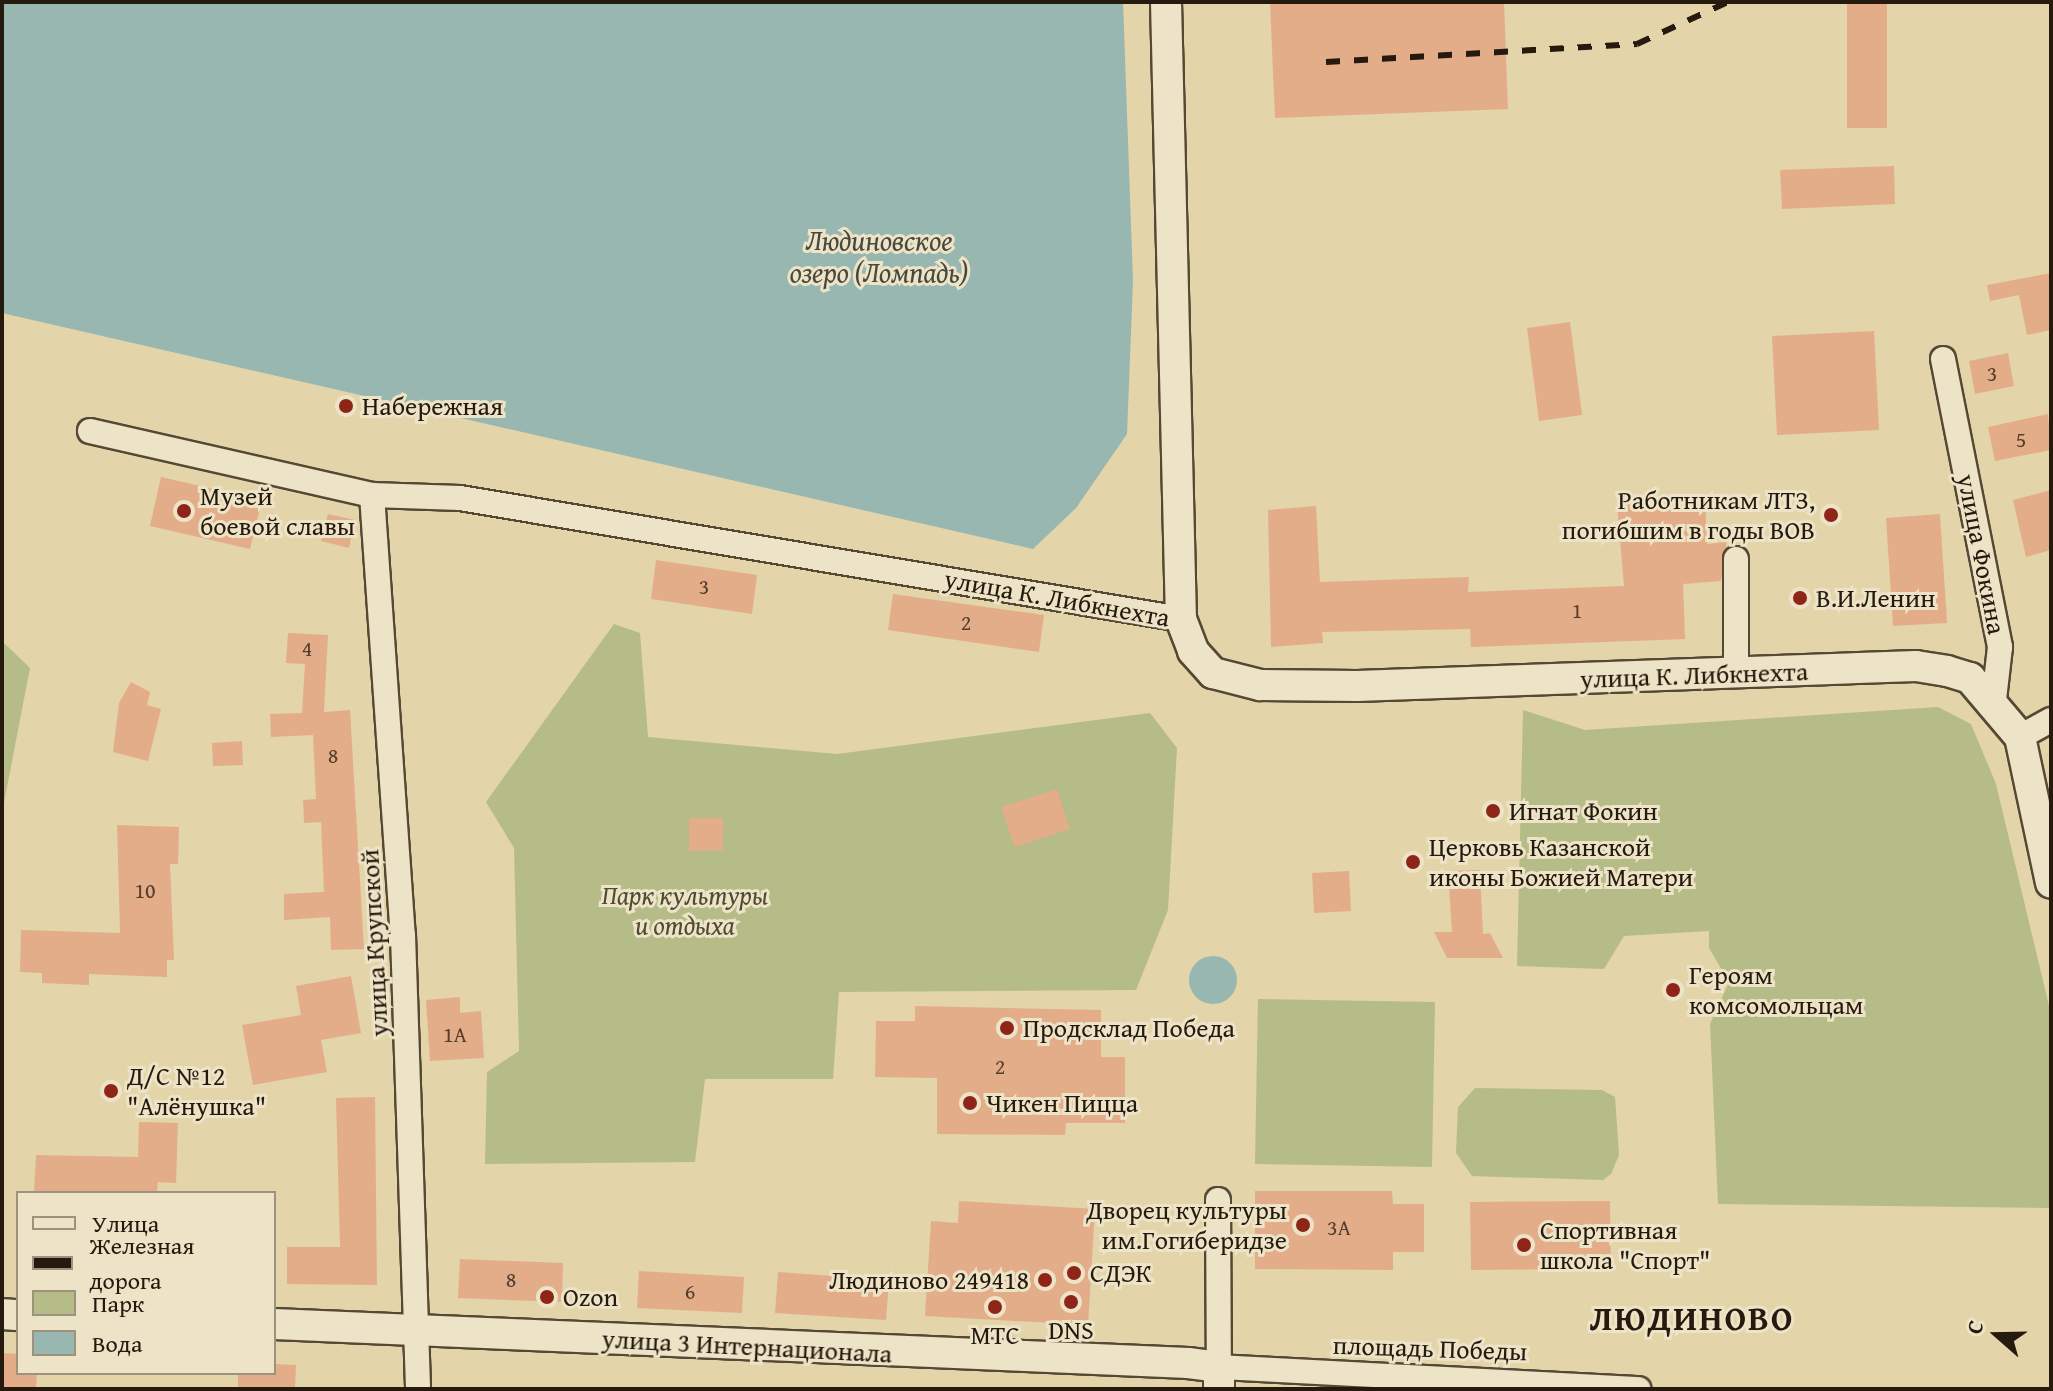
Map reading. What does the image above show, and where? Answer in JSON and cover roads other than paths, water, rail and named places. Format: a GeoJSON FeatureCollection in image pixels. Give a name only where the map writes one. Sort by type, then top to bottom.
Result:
{"type":"FeatureCollection","features":[{"type":"Feature","properties":{"kind":"street"},"geometry":{"type":"LineString","coordinates":[[1166,2],[1181,619]]}},
{"type":"Feature","properties":{"kind":"street","name":"улица Фокина"},"geometry":{"type":"LineString","coordinates":[[1943,359],[2000,647],[1994,700]]}},
{"type":"Feature","properties":{"kind":"street","name":"улица К. Либкнехта"},"geometry":{"type":"LineString","coordinates":[[90,431],[372,495],[460,498],[1181,619],[1193,651],[1213,673],[1260,685],[1916,666],[1970,678],[1994,700]]}},
{"type":"Feature","properties":{"kind":"street","name":"улица Крупской"},"geometry":{"type":"LineString","coordinates":[[372,495],[403,935],[418,1389]]}},
{"type":"Feature","properties":{"kind":"street"},"geometry":{"type":"LineString","coordinates":[[1736,559],[1736,672]]}},
{"type":"Feature","properties":{"kind":"street"},"geometry":{"type":"LineString","coordinates":[[1994,700],[2020,737],[2051,883]]}},
{"type":"Feature","properties":{"kind":"street"},"geometry":{"type":"LineString","coordinates":[[2020,737],[2051,720]]}},
{"type":"Feature","properties":{"kind":"street"},"geometry":{"type":"LineString","coordinates":[[1218,1200],[1219,1378]]}},
{"type":"Feature","properties":{"kind":"street","name":"улица 3 Интернационала"},"geometry":{"type":"LineString","coordinates":[[276,1324],[418,1329],[1219,1378]]}},
{"type":"Feature","properties":{"kind":"street","name":"площадь Победы"},"geometry":{"type":"LineString","coordinates":[[1219,1378],[1638,1389]]}},
{"type":"Feature","properties":{"kind":"water","name":"Людиновское озеро (Ломпадь)"},"geometry":{"type":"Polygon","coordinates":[[[2,2],[1123,2],[1133,281],[1127,434],[1076,508],[1033,549],[2,313],[2,2]]]}},
{"type":"Feature","properties":{"kind":"water"},"geometry":{"type":"Polygon","coordinates":[[[1213,956],[1230,963],[1237,980],[1230,997],[1213,1004],[1196,997],[1189,980],[1196,963],[1213,956]]]}},
{"type":"Feature","properties":{"kind":"railway"},"geometry":{"type":"LineString","coordinates":[[1326,62],[1637,44],[1728,2]]}},
{"type":"Feature","properties":{"kind":"place","name":"Набережная"},"geometry":{"type":"Point","coordinates":[346,406]}},
{"type":"Feature","properties":{"kind":"place","name":"Музей боевой славы"},"geometry":{"type":"Point","coordinates":[184,511]}},
{"type":"Feature","properties":{"kind":"place","name":"Работникам ЛТЗ, погибшим в годы ВОВ"},"geometry":{"type":"Point","coordinates":[1831,515]}},
{"type":"Feature","properties":{"kind":"place","name":"В.И.Ленин"},"geometry":{"type":"Point","coordinates":[1800,598]}},
{"type":"Feature","properties":{"kind":"place","name":"Игнат Фокин"},"geometry":{"type":"Point","coordinates":[1493,811]}},
{"type":"Feature","properties":{"kind":"place","name":"Церковь Казанской иконы Божией Матери"},"geometry":{"type":"Point","coordinates":[1413,862]}},
{"type":"Feature","properties":{"kind":"place","name":"Героям комсомольцам"},"geometry":{"type":"Point","coordinates":[1673,990]}},
{"type":"Feature","properties":{"kind":"place","name":"Продсклад Победа"},"geometry":{"type":"Point","coordinates":[1007,1028]}},
{"type":"Feature","properties":{"kind":"place","name":"Д/С №12 \"Алёнушка\""},"geometry":{"type":"Point","coordinates":[111,1091]}},
{"type":"Feature","properties":{"kind":"place","name":"Чикен Пицца"},"geometry":{"type":"Point","coordinates":[970,1103]}},
{"type":"Feature","properties":{"kind":"place","name":"Дворец культуры им.Гогиберидзе"},"geometry":{"type":"Point","coordinates":[1303,1225]}},
{"type":"Feature","properties":{"kind":"place","name":"Спортивная школа \"Спорт\""},"geometry":{"type":"Point","coordinates":[1524,1245]}},
{"type":"Feature","properties":{"kind":"place","name":"СДЭК"},"geometry":{"type":"Point","coordinates":[1074,1273]}},
{"type":"Feature","properties":{"kind":"place","name":"Людиново 249418"},"geometry":{"type":"Point","coordinates":[1045,1280]}},
{"type":"Feature","properties":{"kind":"place","name":"Ozon"},"geometry":{"type":"Point","coordinates":[547,1297]}},
{"type":"Feature","properties":{"kind":"place","name":"DNS"},"geometry":{"type":"Point","coordinates":[1071,1302]}},
{"type":"Feature","properties":{"kind":"place","name":"МТС"},"geometry":{"type":"Point","coordinates":[995,1307]}},
{"type":"Feature","properties":{"kind":"district","name":"ЛЮДИНОВО"},"geometry":{"type":"Point","coordinates":[1692,1318]}},
{"type":"Feature","properties":{"kind":"park label","name":"Парк культуры и отдыха"},"geometry":{"type":"Point","coordinates":[685,910]}}]}
